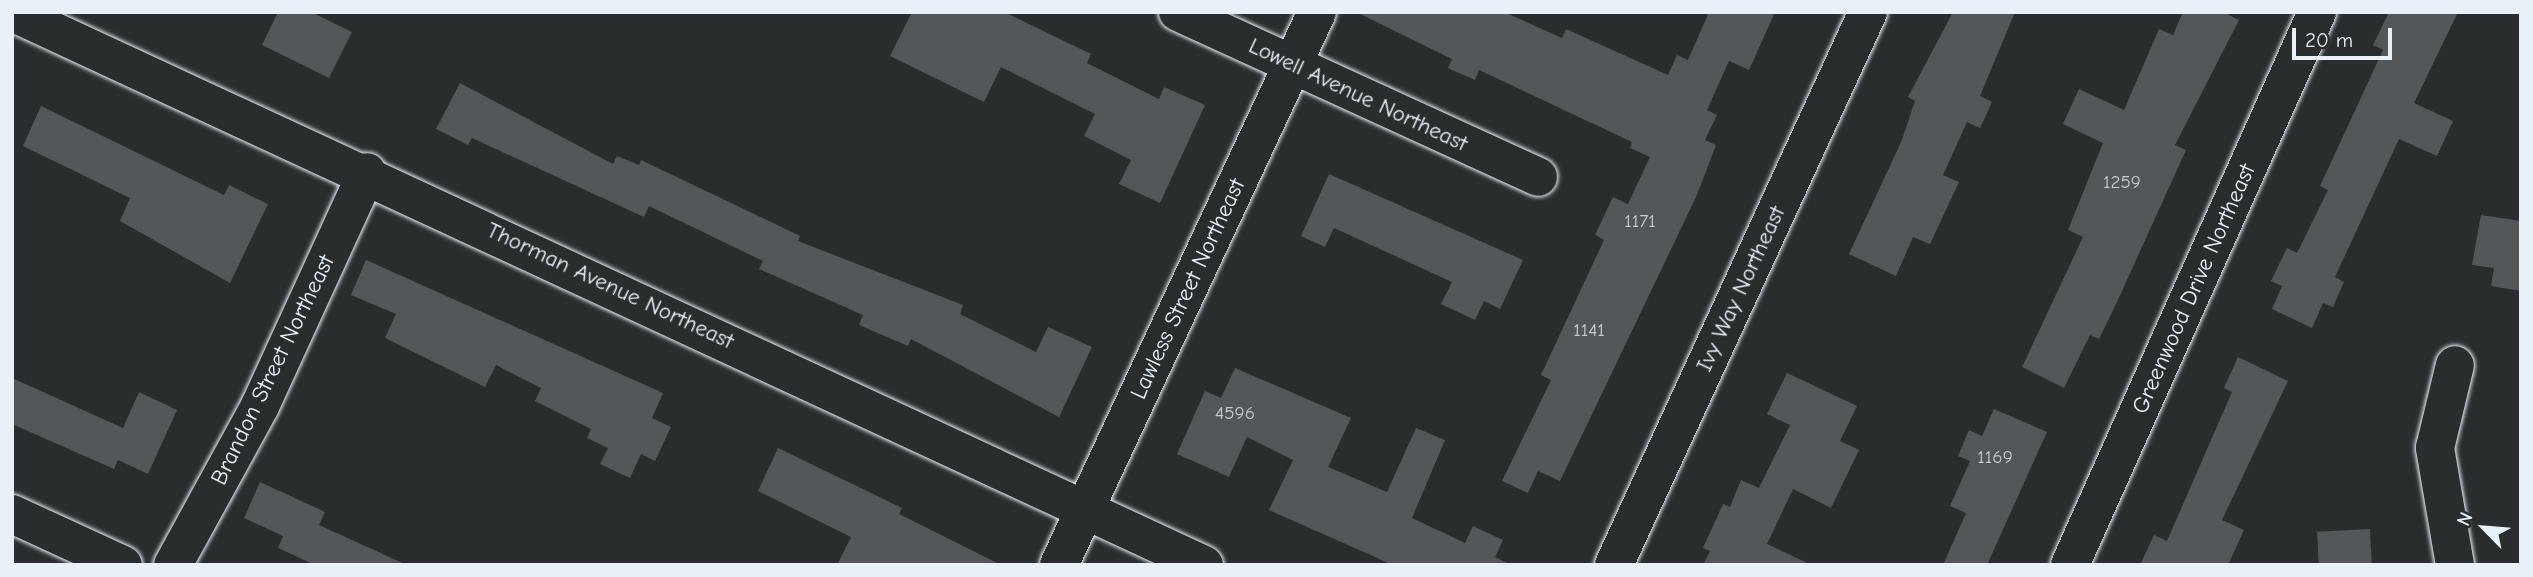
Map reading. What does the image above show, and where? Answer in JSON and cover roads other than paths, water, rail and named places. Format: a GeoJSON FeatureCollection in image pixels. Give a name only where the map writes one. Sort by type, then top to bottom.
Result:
{"type":"FeatureCollection","features":[{"type":"Feature","properties":{"kind":"street","name":"Thorman Avenue Northeast"},"geometry":{"type":"LineString","coordinates":[[12,12],[367,172],[1204,565]]}},
{"type":"Feature","properties":{"kind":"street","name":"Lowell Avenue Northeast"},"geometry":{"type":"LineString","coordinates":[[1178,12],[1538,177]]}},
{"type":"Feature","properties":{"kind":"street","name":"Lawless Street Northeast"},"geometry":{"type":"LineString","coordinates":[[1059,565],[1317,12]]}},
{"type":"Feature","properties":{"kind":"street","name":"Ivy Way Northeast"},"geometry":{"type":"LineString","coordinates":[[1614,565],[1868,12]]}},
{"type":"Feature","properties":{"kind":"street","name":"Greenwood Drive Northeast"},"geometry":{"type":"LineString","coordinates":[[2070,565],[2317,12]]}},
{"type":"Feature","properties":{"kind":"street","name":"Brandon Street Northeast"},"geometry":{"type":"LineString","coordinates":[[173,565],[260,407],[367,172]]}},
{"type":"Feature","properties":{"kind":"street"},"geometry":{"type":"LineString","coordinates":[[2455,365],[2435,448],[2455,565]]}},
{"type":"Feature","properties":{"kind":"street"},"geometry":{"type":"LineString","coordinates":[[12,514],[123,565]]}}]}
